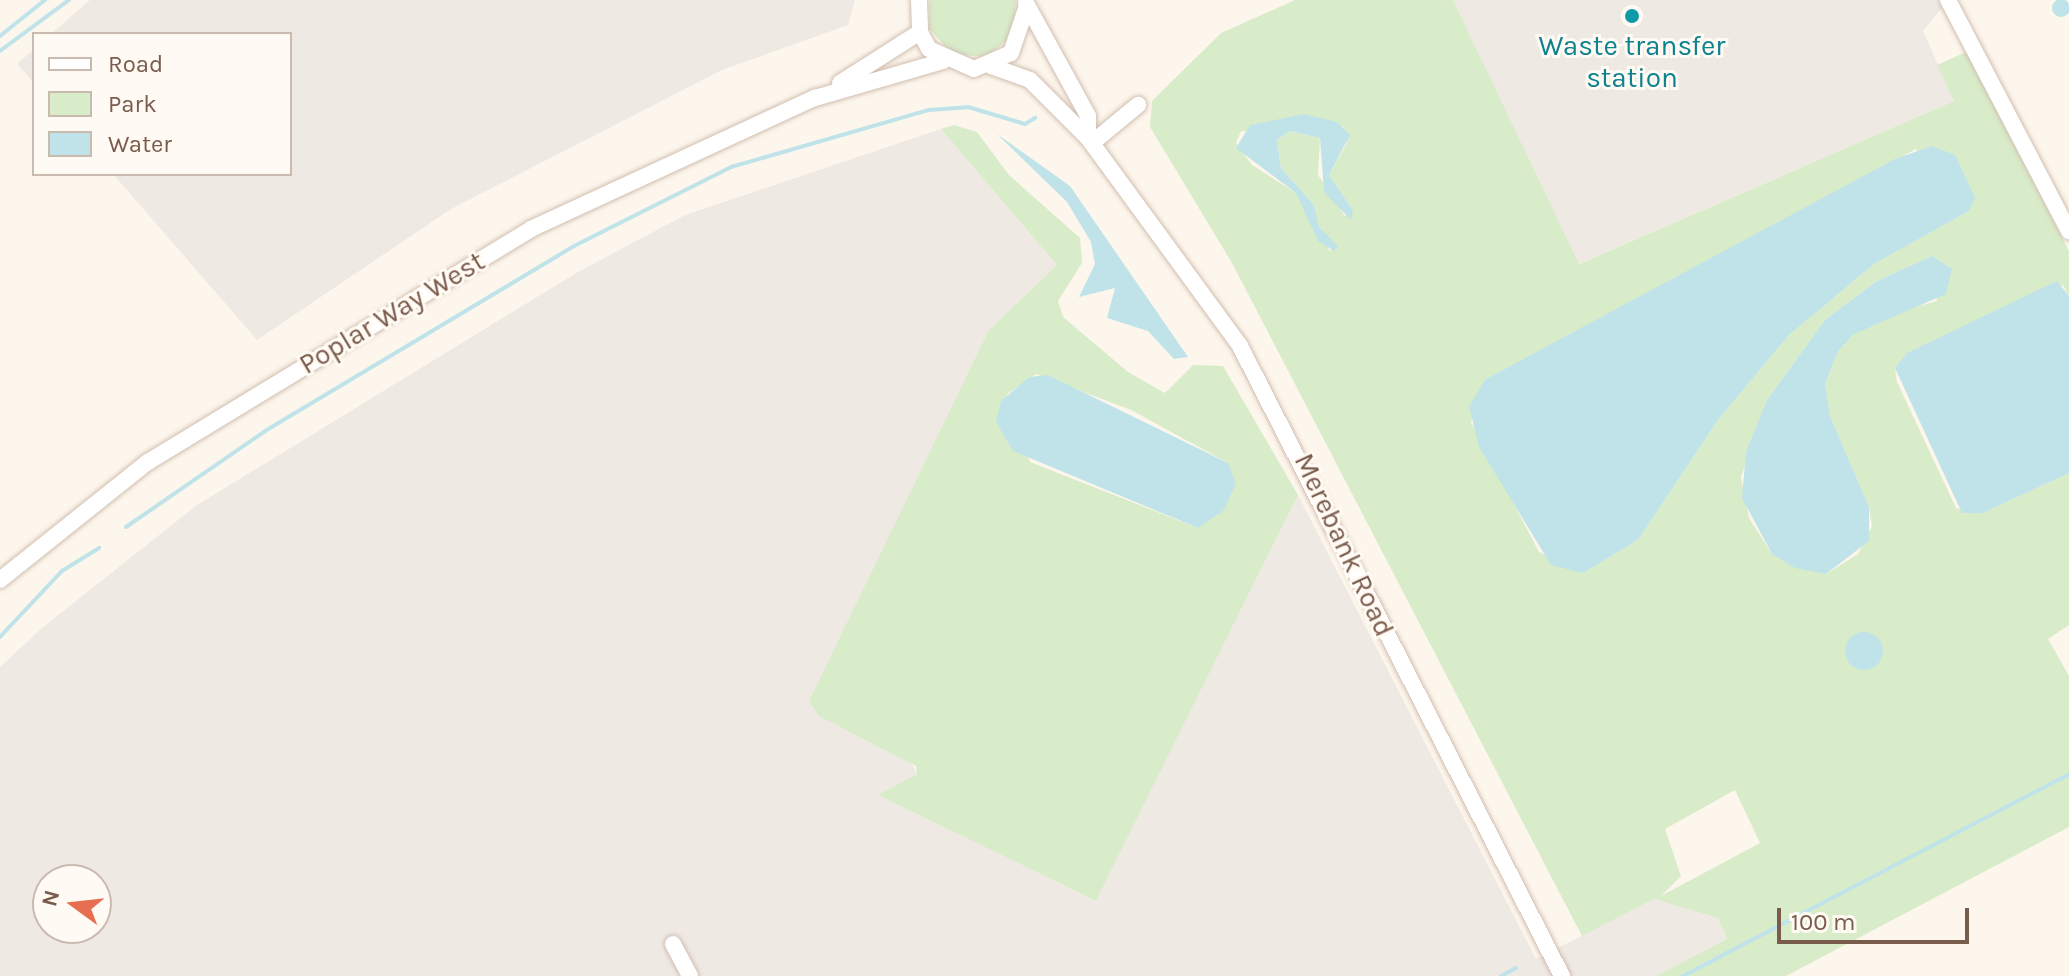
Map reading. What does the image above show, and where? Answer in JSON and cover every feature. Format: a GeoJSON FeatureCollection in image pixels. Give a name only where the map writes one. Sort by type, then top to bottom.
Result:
{"type":"FeatureCollection","features":[{"type":"Feature","properties":{"kind":"street"},"geometry":{"type":"LineString","coordinates":[[919,0],[920,32],[943,61]]}},
{"type":"Feature","properties":{"kind":"street"},"geometry":{"type":"LineString","coordinates":[[1948,0],[2069,231]]}},
{"type":"Feature","properties":{"kind":"street"},"geometry":{"type":"LineString","coordinates":[[991,66],[1023,33],[1026,3]]}},
{"type":"Feature","properties":{"kind":"street","name":"Merebank Road"},"geometry":{"type":"LineString","coordinates":[[1026,3],[1088,116],[1090,140]]}},
{"type":"Feature","properties":{"kind":"street","name":"Poplar Way West"},"geometry":{"type":"LineString","coordinates":[[0,580],[148,462],[531,229],[815,98],[920,32]]}},
{"type":"Feature","properties":{"kind":"street","name":"Poplar Way West"},"geometry":{"type":"LineString","coordinates":[[815,98],[943,61]]}},
{"type":"Feature","properties":{"kind":"street","name":"Merebank Road"},"geometry":{"type":"LineString","coordinates":[[943,61],[991,66],[1030,80],[1090,140],[1240,346],[1299,449],[1339,544],[1562,976]]}},
{"type":"Feature","properties":{"kind":"street"},"geometry":{"type":"LineString","coordinates":[[1090,140],[1138,105]]}},
{"type":"Feature","properties":{"kind":"street"},"geometry":{"type":"LineString","coordinates":[[673,944],[690,976]]}},
{"type":"Feature","properties":{"kind":"shaded area"},"geometry":{"type":"Polygon","coordinates":[[[90,0],[855,0],[848,25],[722,70],[451,209],[257,340],[115,176],[292,176],[292,32],[53,32],[90,0]]]}},
{"type":"Feature","properties":{"kind":"shaded area"},"geometry":{"type":"Polygon","coordinates":[[[1453,0],[1938,0],[1942,8],[1923,31],[1954,101],[1578,264],[1453,0]]]}},
{"type":"Feature","properties":{"kind":"shaded area"},"geometry":{"type":"Polygon","coordinates":[[[32,51],[32,81],[17,64],[32,51]]]}},
{"type":"Feature","properties":{"kind":"shaded area"},"geometry":{"type":"Polygon","coordinates":[[[941,129],[1057,265],[989,330],[911,762],[917,774],[879,795],[1096,901],[1298,495],[1536,959],[1654,899],[1718,918],[1727,940],[1656,976],[0,976],[0,667],[42,628],[197,505],[578,272],[685,215],[941,129]]]}},
{"type":"Feature","properties":{"kind":"green space"},"geometry":{"type":"Polygon","coordinates":[[[930,0],[1016,0],[1013,35],[986,57],[952,54],[929,28],[930,0]]]}},
{"type":"Feature","properties":{"kind":"green space"},"geometry":{"type":"Polygon","coordinates":[[[1295,0],[1453,0],[1579,264],[1954,101],[1937,65],[1966,52],[2069,251],[2069,296],[2063,285],[1895,368],[1897,382],[1956,508],[1983,513],[2069,473],[2069,625],[2048,639],[2069,676],[2069,827],[1786,976],[1656,976],[1727,939],[1718,918],[1654,899],[1582,936],[1232,263],[1150,127],[1152,101],[1221,33],[1295,0]],[[1344,127],[1241,131],[1236,143],[1252,165],[1296,193],[1330,251],[1336,246],[1319,227],[1314,205],[1281,168],[1277,140],[1290,131],[1320,138],[1318,175],[1345,216],[1353,210],[1329,175],[1347,143],[1344,127]],[[1916,149],[1486,379],[1471,422],[1539,552],[1583,573],[1638,540],[1718,420],[1789,335],[1874,264],[1969,211],[1916,149]],[[1932,256],[1877,281],[1825,320],[1767,400],[1741,477],[1749,518],[1772,554],[1826,574],[1858,554],[1872,526],[1869,507],[1830,416],[1825,384],[1838,351],[1854,334],[1885,315],[1937,301],[1932,256]],[[1735,790],[1665,829],[1681,876],[1661,896],[1760,843],[1735,790]]]}},
{"type":"Feature","properties":{"kind":"green space"},"geometry":{"type":"Polygon","coordinates":[[[954,125],[977,132],[1009,175],[1080,238],[1082,263],[1058,301],[1063,317],[1128,372],[1165,393],[1193,365],[1223,366],[1298,495],[1096,901],[878,795],[917,774],[916,766],[819,716],[809,701],[989,330],[1057,265],[941,129],[954,125]],[[1036,374],[1007,394],[1030,462],[1198,528],[1228,463],[1131,410],[1036,374]]]}},
{"type":"Feature","properties":{"kind":"water"},"geometry":{"type":"Polygon","coordinates":[[[2061,-1],[2068,1],[2068,15],[2061,17],[2054,15],[2052,8],[2054,1],[2061,-1]]]}},
{"type":"Feature","properties":{"kind":"water"},"geometry":{"type":"Polygon","coordinates":[[[1304,114],[1337,122],[1350,135],[1329,175],[1353,210],[1351,220],[1324,192],[1320,138],[1290,131],[1277,140],[1281,168],[1314,205],[1319,227],[1338,246],[1334,251],[1318,241],[1296,193],[1236,148],[1250,125],[1304,114]]]}},
{"type":"Feature","properties":{"kind":"water"},"geometry":{"type":"Polygon","coordinates":[[[997,134],[1070,186],[1188,357],[1174,359],[1148,331],[1107,318],[1115,288],[1079,297],[1095,264],[1091,242],[1067,202],[997,134]]]}},
{"type":"Feature","properties":{"kind":"water"},"geometry":{"type":"Polygon","coordinates":[[[1932,146],[1955,155],[1975,198],[1969,211],[1874,264],[1789,335],[1718,420],[1638,540],[1583,573],[1551,565],[1479,447],[1469,406],[1486,379],[1895,159],[1932,146]]]}},
{"type":"Feature","properties":{"kind":"water"},"geometry":{"type":"Polygon","coordinates":[[[1932,256],[1952,269],[1946,294],[1854,334],[1838,351],[1825,384],[1830,416],[1869,507],[1869,541],[1826,574],[1795,568],[1772,554],[1742,498],[1746,452],[1767,400],[1825,320],[1877,281],[1932,256]]]}},
{"type":"Feature","properties":{"kind":"water"},"geometry":{"type":"Polygon","coordinates":[[[2057,281],[2069,296],[2069,473],[1983,513],[1962,513],[1895,368],[1907,353],[2057,281]]]}},
{"type":"Feature","properties":{"kind":"water"},"geometry":{"type":"Polygon","coordinates":[[[1048,375],[1228,463],[1236,483],[1224,510],[1198,528],[1013,451],[996,422],[1001,401],[1029,377],[1048,375]]]}},
{"type":"Feature","properties":{"kind":"water"},"geometry":{"type":"Polygon","coordinates":[[[1864,632],[1877,638],[1883,651],[1877,664],[1864,670],[1851,664],[1845,651],[1851,638],[1864,632]]]}},
{"type":"Feature","properties":{"kind":"waterway"},"geometry":{"type":"LineString","coordinates":[[0,36],[45,0]]}},
{"type":"Feature","properties":{"kind":"waterway"},"geometry":{"type":"LineString","coordinates":[[0,51],[69,0]]}},
{"type":"Feature","properties":{"kind":"waterway"},"geometry":{"type":"LineString","coordinates":[[126,527],[265,431],[574,246],[731,167],[929,110],[968,107],[1025,124],[1035,118]]}},
{"type":"Feature","properties":{"kind":"waterway"},"geometry":{"type":"LineString","coordinates":[[0,637],[62,571],[99,548]]}},
{"type":"Feature","properties":{"kind":"waterway"},"geometry":{"type":"LineString","coordinates":[[1683,976],[2069,774]]}},
{"type":"Feature","properties":{"kind":"waterway"},"geometry":{"type":"LineString","coordinates":[[1501,976],[1516,968]]}},
{"type":"Feature","properties":{"kind":"place","name":"Waste transfer station"},"geometry":{"type":"Point","coordinates":[1632,16]}}]}
